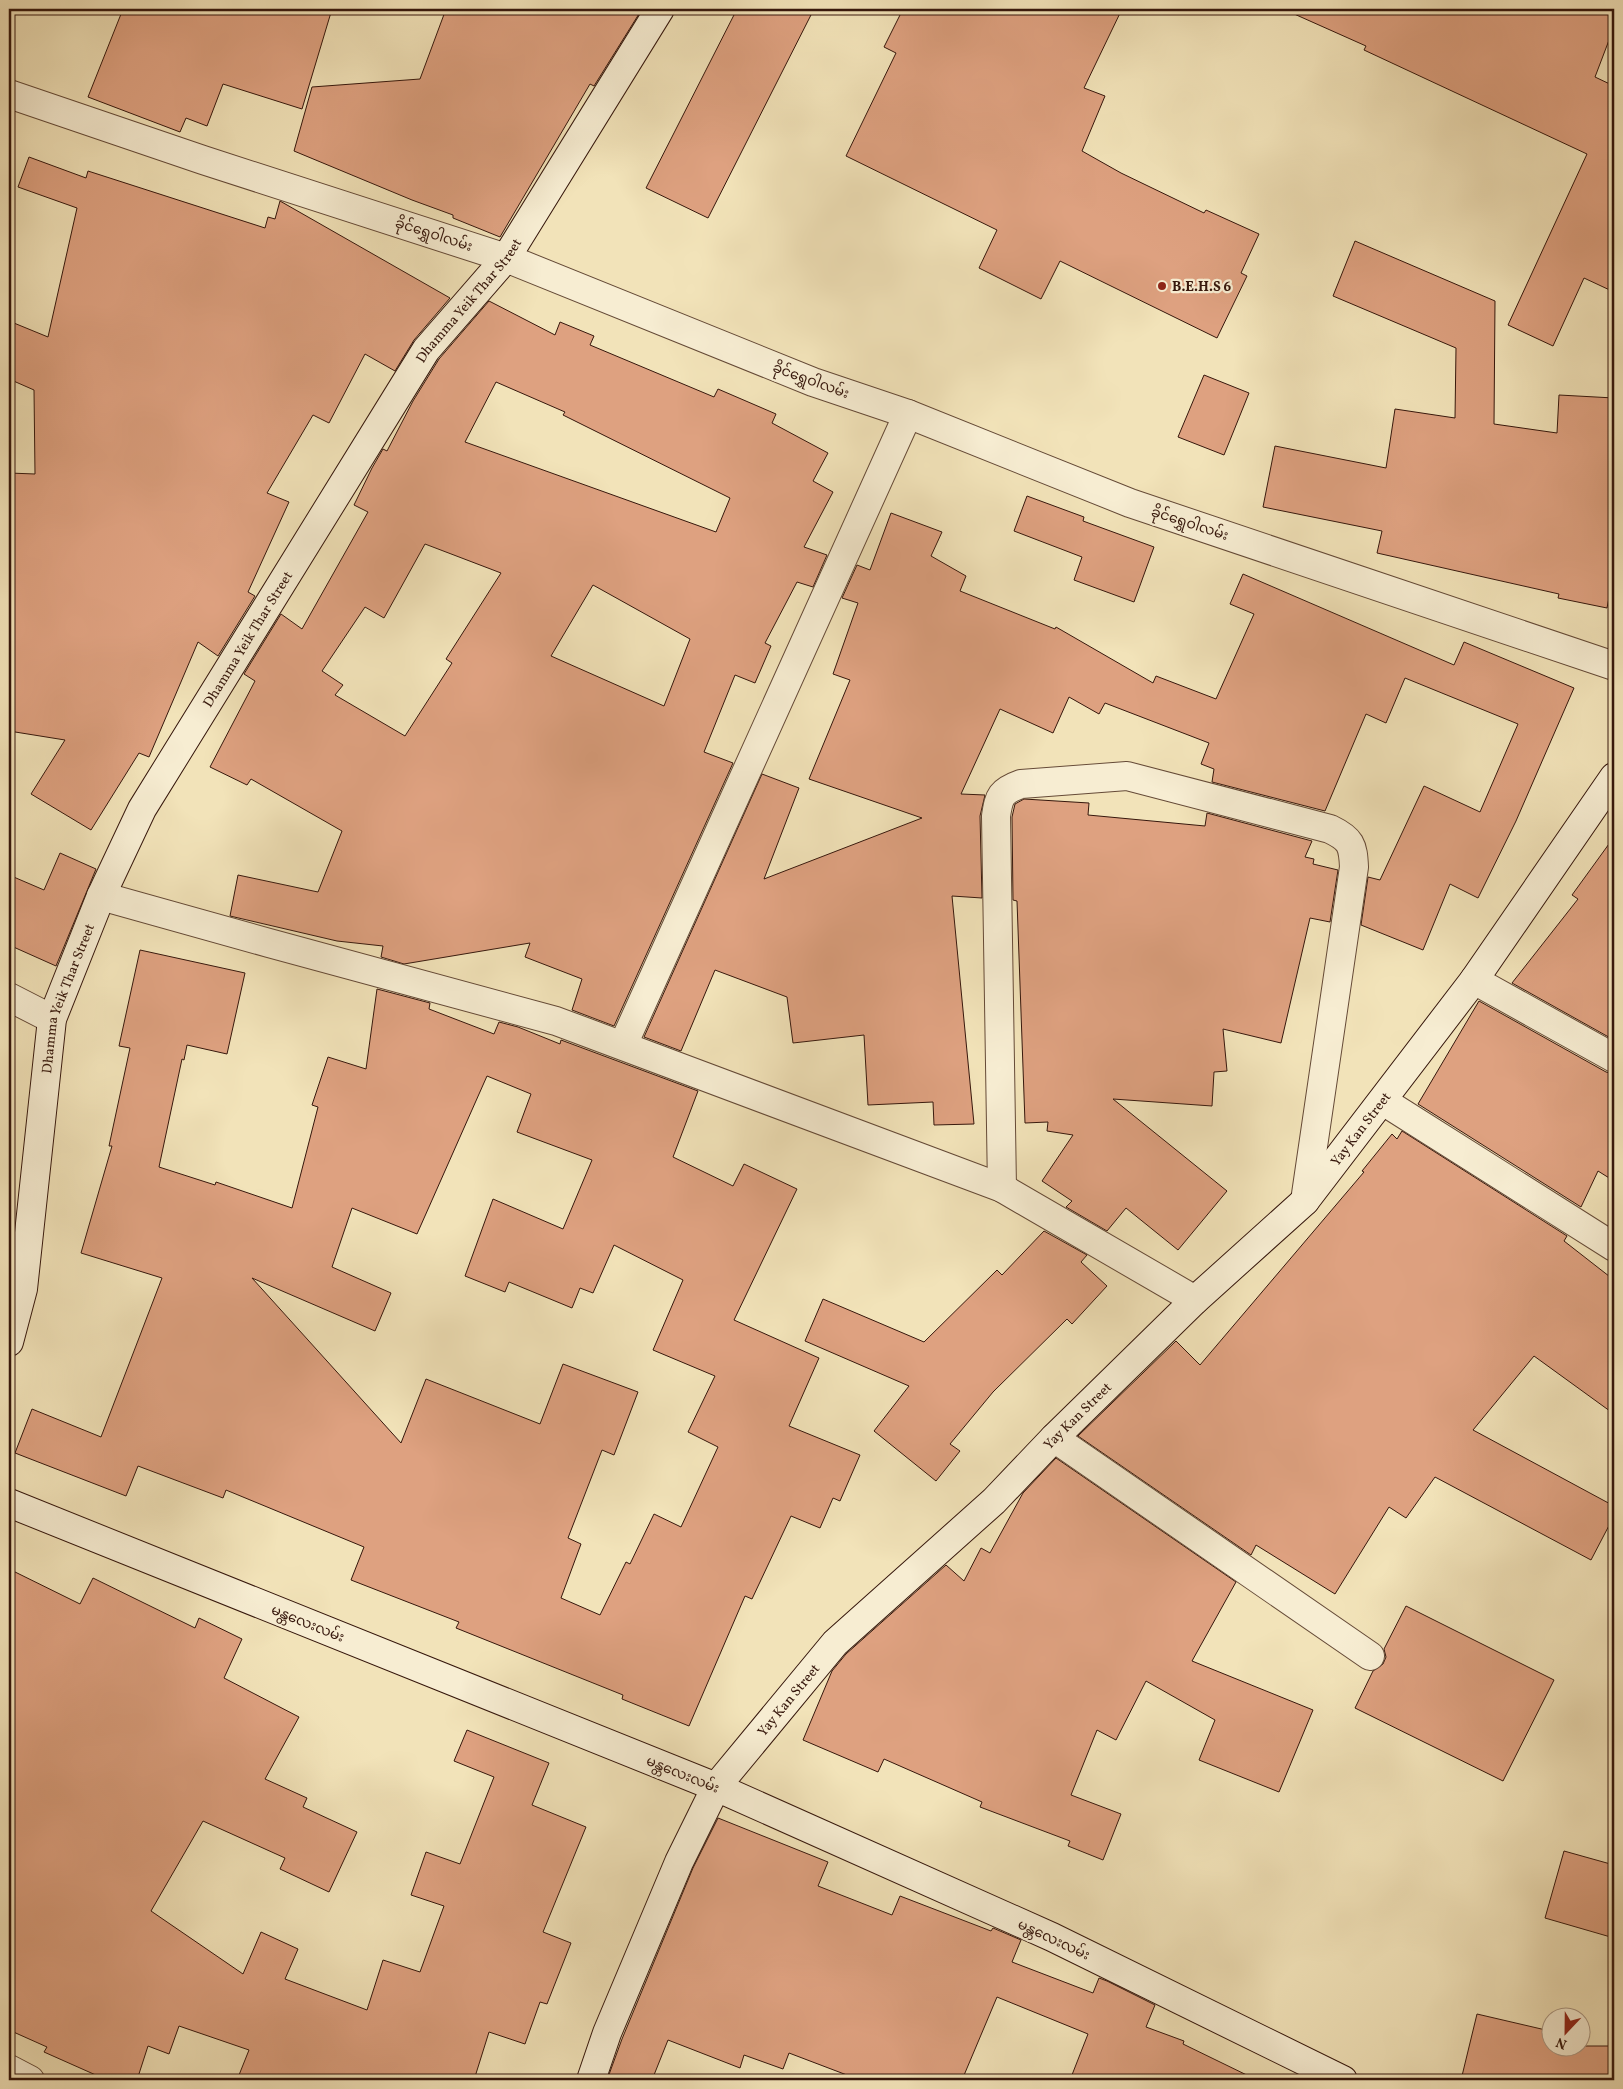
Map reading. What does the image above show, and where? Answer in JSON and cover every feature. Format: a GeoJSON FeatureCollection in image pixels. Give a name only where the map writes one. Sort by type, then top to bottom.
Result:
{"type":"FeatureCollection","features":[{"type":"Feature","properties":{"kind":"street","name":"Dhamma Yeik Thar Street"},"geometry":{"type":"LineString","coordinates":[[9,1342],[23,1289],[52,1019],[101,896],[142,810],[426,350],[506,258],[660,9]]}},
{"type":"Feature","properties":{"kind":"street","name":"ခိုင်ရွှေဝါလမ်း"},"geometry":{"type":"LineString","coordinates":[[9,94],[202,160],[506,258],[813,382],[908,414],[1130,503],[1614,666]]}},
{"type":"Feature","properties":{"kind":"street"},"geometry":{"type":"LineString","coordinates":[[623,1045],[908,414]]}},
{"type":"Feature","properties":{"kind":"street"},"geometry":{"type":"LineString","coordinates":[[1002,1188],[996,816],[999,799],[1007,789],[1021,784],[1127,776],[1330,828],[1344,836],[1353,847],[1354,867],[1305,1202]]}},
{"type":"Feature","properties":{"kind":"street","name":"Yay Kan Street"},"geometry":{"type":"LineString","coordinates":[[591,2080],[607,2033],[678,1862],[716,1787],[836,1643],[994,1501],[1054,1438],[1195,1300],[1305,1202],[1474,980],[1614,777]]}},
{"type":"Feature","properties":{"kind":"street"},"geometry":{"type":"LineString","coordinates":[[101,896],[556,1021],[623,1045],[1002,1188],[1195,1300]]}},
{"type":"Feature","properties":{"kind":"street"},"geometry":{"type":"LineString","coordinates":[[1474,980],[1614,1058]]}},
{"type":"Feature","properties":{"kind":"street"},"geometry":{"type":"LineString","coordinates":[[9,997],[52,1019]]}},
{"type":"Feature","properties":{"kind":"street"},"geometry":{"type":"LineString","coordinates":[[1382,1101],[1614,1247]]}},
{"type":"Feature","properties":{"kind":"street"},"geometry":{"type":"LineString","coordinates":[[1054,1438],[1370,1656]]}},
{"type":"Feature","properties":{"kind":"street","name":"မန္တလေးလမ်း"},"geometry":{"type":"LineString","coordinates":[[9,1503],[716,1787],[1052,1937],[1343,2080]]}},
{"type":"Feature","properties":{"kind":"street"},"geometry":{"type":"LineString","coordinates":[[9,2069],[30,2080]]}},
{"type":"Feature","properties":{"kind":"building"},"geometry":{"type":"Polygon","coordinates":[[[123,9],[332,9],[302,109],[223,84],[207,126],[186,118],[180,132],[88,97],[123,9]]]}},
{"type":"Feature","properties":{"kind":"building"},"geometry":{"type":"Polygon","coordinates":[[[446,9],[642,9],[594,86],[590,84],[500,237],[453,218],[453,215],[294,151],[312,87],[420,79],[446,9]]]}},
{"type":"Feature","properties":{"kind":"building"},"geometry":{"type":"Polygon","coordinates":[[[737,9],[814,9],[708,218],[646,188],[737,9]]]}},
{"type":"Feature","properties":{"kind":"building"},"geometry":{"type":"Polygon","coordinates":[[[903,9],[1122,9],[1084,88],[1105,96],[1082,151],[1121,173],[1204,213],[1206,210],[1259,234],[1241,273],[1247,276],[1217,338],[1060,261],[1041,299],[979,268],[997,230],[846,156],[896,53],[884,47],[903,9]]]}},
{"type":"Feature","properties":{"kind":"building"},"geometry":{"type":"Polygon","coordinates":[[[1283,9],[1614,9],[1614,27],[1595,77],[1614,86],[1614,292],[1584,278],[1553,346],[1508,325],[1587,154],[1364,50],[1366,46],[1283,9]]]}},
{"type":"Feature","properties":{"kind":"building"},"geometry":{"type":"Polygon","coordinates":[[[29,157],[86,178],[88,171],[265,228],[268,217],[275,219],[280,201],[450,298],[414,340],[395,371],[365,354],[329,423],[313,415],[267,493],[289,502],[248,592],[255,596],[218,656],[198,642],[149,757],[139,753],[91,830],[31,794],[65,740],[9,731],[9,473],[35,474],[34,390],[9,379],[9,321],[48,337],[77,208],[18,187],[29,157]]]}},
{"type":"Feature","properties":{"kind":"building"},"geometry":{"type":"Polygon","coordinates":[[[1355,241],[1495,301],[1494,424],[1557,433],[1559,395],[1614,398],[1614,571],[1607,608],[1558,598],[1559,594],[1377,553],[1382,531],[1263,507],[1275,446],[1386,468],[1395,409],[1455,418],[1456,348],[1333,296],[1355,241]]]}},
{"type":"Feature","properties":{"kind":"building"},"geometry":{"type":"Polygon","coordinates":[[[489,301],[555,335],[560,322],[594,336],[590,345],[714,397],[718,389],[776,414],[772,423],[828,453],[813,481],[833,492],[804,547],[827,555],[813,587],[797,582],[765,643],[771,646],[755,683],[735,675],[704,752],[733,763],[614,1026],[572,1010],[582,979],[525,957],[530,943],[404,964],[381,957],[383,946],[337,941],[230,916],[238,875],[318,892],[342,831],[251,779],[247,785],[210,767],[255,681],[244,674],[281,614],[302,629],[368,512],[354,505],[372,468],[383,449],[387,451],[413,401],[439,359],[489,301]],[[496,382],[465,442],[716,532],[730,498],[563,415],[565,412],[496,382]],[[425,544],[384,618],[365,607],[322,671],[343,685],[335,695],[405,736],[452,663],[446,659],[501,573],[425,544]],[[593,585],[551,656],[664,706],[690,639],[593,585]]]}},
{"type":"Feature","properties":{"kind":"building"},"geometry":{"type":"Polygon","coordinates":[[[1204,375],[1249,393],[1224,455],[1178,437],[1204,375]]]}},
{"type":"Feature","properties":{"kind":"building"},"geometry":{"type":"Polygon","coordinates":[[[1027,496],[1084,517],[1083,521],[1154,547],[1134,602],[1074,580],[1082,557],[1014,531],[1027,496]]]}},
{"type":"Feature","properties":{"kind":"building"},"geometry":{"type":"Polygon","coordinates":[[[891,513],[942,532],[931,556],[966,576],[960,591],[1055,629],[1056,627],[1153,683],[1156,676],[1216,699],[1254,614],[1230,604],[1243,574],[1454,665],[1464,642],[1574,688],[1516,821],[1478,898],[1450,884],[1423,950],[1361,925],[1368,877],[1380,880],[1424,786],[1480,812],[1518,724],[1405,678],[1386,723],[1366,714],[1325,811],[1212,782],[1214,769],[1201,764],[1209,743],[1105,703],[1099,714],[1069,697],[1053,733],[1000,709],[961,794],[985,795],[980,816],[982,898],[952,896],[974,1124],[934,1125],[933,1102],[868,1105],[864,1035],[793,1043],[787,997],[715,970],[681,1051],[644,1037],[762,774],[799,788],[764,879],[922,818],[809,779],[850,680],[833,674],[858,603],[842,598],[857,565],[870,570],[891,513]]]}},
{"type":"Feature","properties":{"kind":"building"},"geometry":{"type":"Polygon","coordinates":[[[1024,799],[1089,803],[1088,815],[1205,826],[1207,813],[1312,841],[1305,857],[1314,859],[1313,864],[1338,870],[1330,922],[1310,918],[1281,1043],[1223,1029],[1227,1071],[1214,1072],[1212,1106],[1113,1099],[1227,1191],[1178,1250],[1126,1208],[1107,1231],[1066,1207],[1072,1201],[1042,1181],[1073,1135],[1047,1131],[1048,1122],[1025,1123],[1017,901],[1013,900],[1012,817],[1015,804],[1024,799]]]}},
{"type":"Feature","properties":{"kind":"building"},"geometry":{"type":"Polygon","coordinates":[[[1614,837],[1614,1040],[1512,983],[1578,899],[1572,895],[1614,837]]]}},
{"type":"Feature","properties":{"kind":"building"},"geometry":{"type":"Polygon","coordinates":[[[60,853],[96,869],[56,966],[9,945],[9,875],[44,890],[60,853]]]}},
{"type":"Feature","properties":{"kind":"building"},"geometry":{"type":"Polygon","coordinates":[[[140,950],[245,973],[227,1054],[187,1045],[184,1060],[182,1059],[159,1167],[215,1185],[216,1182],[292,1208],[318,1107],[312,1105],[328,1057],[366,1069],[377,989],[430,1003],[429,1009],[494,1034],[499,1022],[518,1027],[560,1044],[561,1040],[698,1091],[673,1157],[733,1186],[744,1164],[797,1189],[734,1320],[819,1358],[789,1426],[860,1455],[840,1501],[833,1498],[820,1528],[791,1516],[752,1599],[745,1596],[689,1726],[622,1699],[623,1695],[456,1628],[459,1622],[351,1580],[364,1547],[226,1490],[223,1498],[138,1466],[126,1496],[15,1453],[32,1409],[101,1437],[162,1278],[81,1253],[112,1146],[109,1146],[130,1048],[119,1046],[140,950]],[[487,1076],[417,1234],[352,1208],[332,1267],[391,1293],[375,1331],[252,1278],[401,1443],[426,1379],[540,1424],[563,1364],[638,1392],[614,1455],[602,1450],[568,1538],[581,1544],[561,1598],[600,1615],[626,1562],[630,1564],[654,1514],[681,1527],[718,1447],[688,1432],[715,1376],[653,1350],[683,1280],[614,1245],[593,1293],[580,1288],[572,1308],[509,1282],[505,1292],[465,1276],[493,1199],[563,1229],[592,1160],[517,1132],[531,1094],[487,1076]]]}},
{"type":"Feature","properties":{"kind":"building"},"geometry":{"type":"Polygon","coordinates":[[[1479,1001],[1606,1072],[1614,1074],[1614,1181],[1598,1171],[1581,1207],[1418,1104],[1479,1001]]]}},
{"type":"Feature","properties":{"kind":"building"},"geometry":{"type":"Polygon","coordinates":[[[1402,1131],[1567,1236],[1564,1241],[1614,1280],[1614,1414],[1534,1356],[1473,1430],[1614,1506],[1614,1516],[1591,1560],[1435,1477],[1406,1518],[1389,1507],[1335,1594],[1256,1545],[1251,1555],[1078,1436],[1176,1341],[1200,1365],[1364,1172],[1362,1171],[1392,1134],[1397,1139],[1402,1131]]]}},
{"type":"Feature","properties":{"kind":"building"},"geometry":{"type":"Polygon","coordinates":[[[1044,1231],[1087,1255],[1081,1262],[1107,1286],[1072,1324],[1067,1319],[993,1392],[950,1444],[960,1451],[936,1481],[874,1431],[909,1386],[805,1341],[823,1299],[924,1342],[997,1270],[1002,1275],[1044,1231]]]}},
{"type":"Feature","properties":{"kind":"building"},"geometry":{"type":"Polygon","coordinates":[[[1056,1458],[1236,1582],[1192,1661],[1313,1710],[1279,1792],[1199,1760],[1215,1720],[1146,1681],[1116,1740],[1097,1730],[1071,1795],[1121,1814],[1103,1860],[1068,1846],[1070,1841],[980,1807],[982,1802],[884,1759],[878,1772],[803,1740],[832,1671],[846,1654],[946,1565],[964,1581],[981,1548],[990,1553],[1023,1493],[1056,1458]]]}},
{"type":"Feature","properties":{"kind":"building"},"geometry":{"type":"Polygon","coordinates":[[[9,1569],[80,1604],[93,1578],[195,1628],[199,1618],[242,1639],[224,1678],[299,1717],[265,1779],[307,1798],[303,1807],[357,1832],[329,1892],[280,1869],[285,1858],[203,1821],[151,1911],[243,1974],[261,1932],[298,1949],[285,1979],[367,2010],[383,1960],[420,1972],[444,1906],[411,1895],[426,1852],[460,1864],[494,1777],[454,1761],[467,1730],[549,1763],[532,1805],[586,1827],[543,1932],[571,1943],[547,2004],[540,2002],[525,2044],[489,2032],[474,2080],[237,2080],[249,2050],[179,2026],[169,2054],[148,2046],[137,2080],[107,2080],[44,2052],[47,2047],[9,2030],[9,1569]]]}},
{"type":"Feature","properties":{"kind":"building"},"geometry":{"type":"Polygon","coordinates":[[[1406,1606],[1554,1680],[1503,1781],[1355,1708],[1373,1671],[1383,1664],[1386,1657],[1384,1649],[1406,1606]]]}},
{"type":"Feature","properties":{"kind":"building"},"geometry":{"type":"Polygon","coordinates":[[[718,1818],[828,1862],[818,1886],[892,1915],[900,1896],[991,1931],[993,1928],[1021,1940],[1012,1962],[1093,1993],[1099,1978],[1107,1981],[1155,2005],[1146,2027],[1184,2041],[1183,2044],[1257,2080],[1070,2080],[1088,2034],[997,1997],[962,2080],[860,2080],[789,2053],[783,2069],[744,2055],[740,2068],[668,2040],[652,2080],[607,2080],[622,2039],[693,1868],[718,1818]]]}},
{"type":"Feature","properties":{"kind":"building"},"geometry":{"type":"Polygon","coordinates":[[[1564,1851],[1614,1865],[1614,1938],[1545,1918],[1564,1851]]]}},
{"type":"Feature","properties":{"kind":"building"},"geometry":{"type":"Polygon","coordinates":[[[1477,2014],[1540,2029],[1540,2056],[1590,2056],[1590,2046],[1614,2046],[1614,2080],[1461,2080],[1477,2014]]]}},
{"type":"Feature","properties":{"kind":"place","name":"B.E.H.S 6"},"geometry":{"type":"Point","coordinates":[1162,286]}}]}
